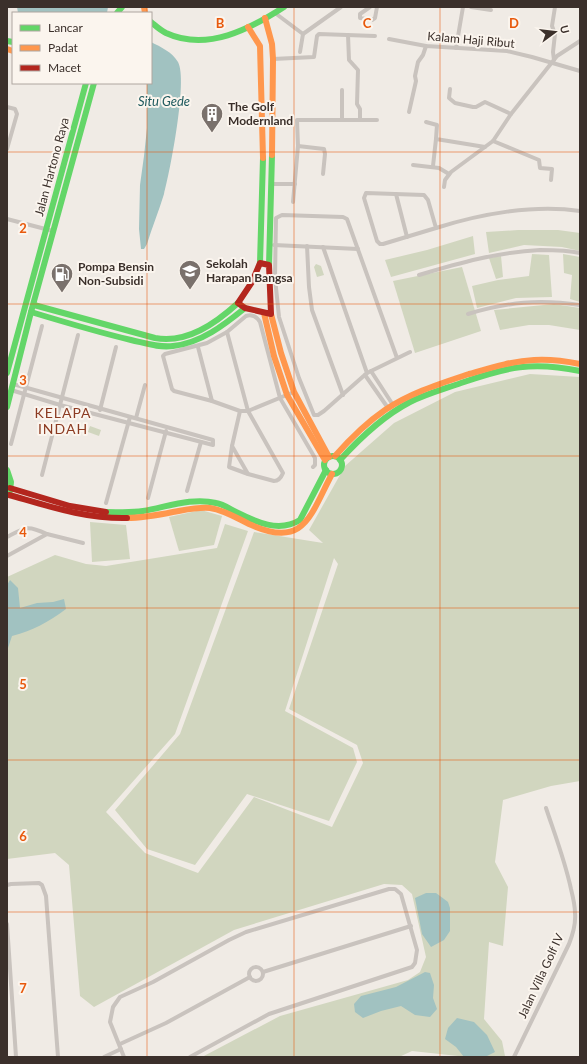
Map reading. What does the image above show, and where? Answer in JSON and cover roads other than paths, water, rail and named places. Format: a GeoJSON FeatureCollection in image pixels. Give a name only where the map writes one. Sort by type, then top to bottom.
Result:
{"type":"FeatureCollection","features":[{"type":"Feature","properties":{"kind":"street"},"geometry":{"type":"LineString","coordinates":[[152,23],[168,34],[190,40],[214,39],[248,28],[284,7]]}},
{"type":"Feature","properties":{"kind":"street"},"geometry":{"type":"LineString","coordinates":[[300,52],[303,34],[341,7]]}},
{"type":"Feature","properties":{"kind":"street"},"geometry":{"type":"LineString","coordinates":[[370,7],[360,14],[360,18],[372,20],[375,18],[377,7]]}},
{"type":"Feature","properties":{"kind":"street"},"geometry":{"type":"LineString","coordinates":[[456,48],[463,7]]}},
{"type":"Feature","properties":{"kind":"street"},"geometry":{"type":"LineString","coordinates":[[471,7],[491,10]]}},
{"type":"Feature","properties":{"kind":"street"},"geometry":{"type":"LineString","coordinates":[[553,61],[555,34],[552,26],[555,7]]}},
{"type":"Feature","properties":{"kind":"street"},"geometry":{"type":"LineString","coordinates":[[274,13],[303,34]]}},
{"type":"Feature","properties":{"kind":"street"},"geometry":{"type":"LineString","coordinates":[[265,18],[272,44],[269,265],[271,314],[281,353],[294,392],[332,458]]}},
{"type":"Feature","properties":{"kind":"street"},"geometry":{"type":"LineString","coordinates":[[34,305],[164,339],[173,338],[205,328],[221,319],[238,303],[252,282],[260,263],[263,153],[260,46],[248,28]]}},
{"type":"Feature","properties":{"kind":"street"},"geometry":{"type":"LineString","coordinates":[[272,59],[315,57],[318,34],[375,36]]}},
{"type":"Feature","properties":{"kind":"street"},"geometry":{"type":"LineString","coordinates":[[348,36],[349,60],[358,70],[357,104],[360,109],[360,120]]}},
{"type":"Feature","properties":{"kind":"street","name":"Kalam Haji Ribut"},"geometry":{"type":"LineString","coordinates":[[389,39],[426,46],[507,51],[553,61],[580,71]]}},
{"type":"Feature","properties":{"kind":"street"},"geometry":{"type":"LineString","coordinates":[[444,187],[445,180],[449,174],[464,161],[493,141],[511,114],[553,61],[561,53],[579,42]]}},
{"type":"Feature","properties":{"kind":"street"},"geometry":{"type":"LineString","coordinates":[[260,46],[272,44]]}},
{"type":"Feature","properties":{"kind":"street"},"geometry":{"type":"LineString","coordinates":[[409,112],[416,81],[415,76],[418,62],[423,55],[426,46]]}},
{"type":"Feature","properties":{"kind":"street","name":"Jalan Hartono Raya"},"geometry":{"type":"LineString","coordinates":[[7,373],[86,84]]}},
{"type":"Feature","properties":{"kind":"street","name":"Jalan Hartono Raya"},"geometry":{"type":"LineString","coordinates":[[7,407],[31,312],[94,84]]}},
{"type":"Feature","properties":{"kind":"street"},"geometry":{"type":"LineString","coordinates":[[450,88],[450,98],[455,103],[476,107],[485,102],[511,114]]}},
{"type":"Feature","properties":{"kind":"street"},"geometry":{"type":"LineString","coordinates":[[342,90],[342,120]]}},
{"type":"Feature","properties":{"kind":"street"},"geometry":{"type":"LineString","coordinates":[[7,107],[15,109],[17,114],[7,148]]}},
{"type":"Feature","properties":{"kind":"street"},"geometry":{"type":"LineString","coordinates":[[293,202],[298,146],[298,120],[378,120]]}},
{"type":"Feature","properties":{"kind":"street"},"geometry":{"type":"LineString","coordinates":[[426,122],[437,125],[433,166]]}},
{"type":"Feature","properties":{"kind":"street"},"geometry":{"type":"LineString","coordinates":[[436,139],[485,147]]}},
{"type":"Feature","properties":{"kind":"street"},"geometry":{"type":"LineString","coordinates":[[493,141],[539,160],[540,168],[552,169],[551,180]]}},
{"type":"Feature","properties":{"kind":"street"},"geometry":{"type":"LineString","coordinates":[[298,146],[324,149],[323,174]]}},
{"type":"Feature","properties":{"kind":"street"},"geometry":{"type":"LineString","coordinates":[[413,165],[433,166],[449,174]]}},
{"type":"Feature","properties":{"kind":"street"},"geometry":{"type":"LineString","coordinates":[[271,184],[295,184]]}},
{"type":"Feature","properties":{"kind":"street"},"geometry":{"type":"LineString","coordinates":[[436,228],[424,195],[366,193],[364,198],[377,242],[380,244],[466,220],[531,209],[553,208],[580,211]]}},
{"type":"Feature","properties":{"kind":"street"},"geometry":{"type":"LineString","coordinates":[[396,194],[407,237]]}},
{"type":"Feature","properties":{"kind":"street"},"geometry":{"type":"LineString","coordinates":[[397,358],[347,219],[343,217],[278,216],[276,218],[274,245],[275,278],[279,316],[299,378],[314,415],[318,415],[367,373],[410,352]]}},
{"type":"Feature","properties":{"kind":"street"},"geometry":{"type":"LineString","coordinates":[[7,219],[53,231]]}},
{"type":"Feature","properties":{"kind":"street"},"geometry":{"type":"LineString","coordinates":[[274,245],[358,249]]}},
{"type":"Feature","properties":{"kind":"street"},"geometry":{"type":"LineString","coordinates":[[307,246],[312,310],[343,394]]}},
{"type":"Feature","properties":{"kind":"street"},"geometry":{"type":"LineString","coordinates":[[323,247],[367,373],[390,406]]}},
{"type":"Feature","properties":{"kind":"street"},"geometry":{"type":"LineString","coordinates":[[419,275],[477,258],[501,254],[547,250],[580,254]]}},
{"type":"Feature","properties":{"kind":"street"},"geometry":{"type":"LineString","coordinates":[[260,263],[269,265]]}},
{"type":"Feature","properties":{"kind":"street"},"geometry":{"type":"LineString","coordinates":[[468,314],[493,307],[516,303],[544,301],[580,305]]}},
{"type":"Feature","properties":{"kind":"street"},"geometry":{"type":"LineString","coordinates":[[238,303],[244,308],[271,314]]}},
{"type":"Feature","properties":{"kind":"street"},"geometry":{"type":"LineString","coordinates":[[31,312],[118,337],[161,347],[170,347],[191,342],[207,335],[225,324],[244,308]]}},
{"type":"Feature","properties":{"kind":"street"},"geometry":{"type":"LineString","coordinates":[[264,313],[283,397],[332,458],[341,463],[340,470],[338,472],[329,472],[324,467],[332,458],[354,435],[375,417],[390,406],[429,387],[500,364],[521,360],[542,359],[580,364]]}},
{"type":"Feature","properties":{"kind":"street"},"geometry":{"type":"LineString","coordinates":[[294,392],[283,397],[248,411],[240,411],[212,401],[174,392],[163,356],[165,354],[207,343],[227,332],[244,317],[250,315],[258,318],[283,397],[315,458],[315,464],[313,467]]}},
{"type":"Feature","properties":{"kind":"street"},"geometry":{"type":"LineString","coordinates":[[11,444],[42,326]]}},
{"type":"Feature","properties":{"kind":"street"},"geometry":{"type":"LineString","coordinates":[[227,332],[248,411],[283,473],[277,481],[248,474],[228,467],[240,411]]}},
{"type":"Feature","properties":{"kind":"street"},"geometry":{"type":"LineString","coordinates":[[42,475],[78,335]]}},
{"type":"Feature","properties":{"kind":"street"},"geometry":{"type":"LineString","coordinates":[[198,346],[212,401]]}},
{"type":"Feature","properties":{"kind":"street"},"geometry":{"type":"LineString","coordinates":[[99,414],[116,347]]}},
{"type":"Feature","properties":{"kind":"street"},"geometry":{"type":"LineString","coordinates":[[332,458],[354,444],[379,422],[419,398],[502,370],[522,366],[542,365],[564,367],[580,371]]}},
{"type":"Feature","properties":{"kind":"street"},"geometry":{"type":"LineString","coordinates":[[367,373],[390,406]]}},
{"type":"Feature","properties":{"kind":"street"},"geometry":{"type":"LineString","coordinates":[[136,418],[145,385]]}},
{"type":"Feature","properties":{"kind":"street"},"geometry":{"type":"LineString","coordinates":[[12,387],[26,388],[213,440],[212,445],[99,414],[60,405],[24,393],[12,387]]}},
{"type":"Feature","properties":{"kind":"street"},"geometry":{"type":"LineString","coordinates":[[106,503],[130,417]]}},
{"type":"Feature","properties":{"kind":"street"},"geometry":{"type":"LineString","coordinates":[[148,498],[167,427]]}},
{"type":"Feature","properties":{"kind":"street"},"geometry":{"type":"LineString","coordinates":[[187,491],[201,442]]}},
{"type":"Feature","properties":{"kind":"street"},"geometry":{"type":"LineString","coordinates":[[232,446],[248,474]]}},
{"type":"Feature","properties":{"kind":"street"},"geometry":{"type":"LineString","coordinates":[[7,470],[10,476],[8,496],[74,513],[113,518],[146,516],[202,507],[220,510],[262,529],[274,533],[285,534],[302,528],[307,522],[329,472]]}},
{"type":"Feature","properties":{"kind":"street"},"geometry":{"type":"LineString","coordinates":[[10,488],[96,512],[133,512],[192,502],[208,501],[220,504],[268,524],[284,527],[293,525],[300,520],[329,472]]}},
{"type":"Feature","properties":{"kind":"street"},"geometry":{"type":"LineString","coordinates":[[7,537],[29,527],[47,534],[83,543]]}},
{"type":"Feature","properties":{"kind":"street"},"geometry":{"type":"LineString","coordinates":[[7,556],[47,534]]}},
{"type":"Feature","properties":{"kind":"street","name":"Jalan Villa Golf IV"},"geometry":{"type":"LineString","coordinates":[[514,1057],[569,944],[574,923],[574,903],[568,877],[546,808]]}},
{"type":"Feature","properties":{"kind":"street"},"geometry":{"type":"LineString","coordinates":[[7,885],[38,883],[44,889],[46,896],[58,1057]]}},
{"type":"Feature","properties":{"kind":"street"},"geometry":{"type":"LineString","coordinates":[[123,1057],[120,1044],[112,1027],[110,1018],[113,1007],[120,997],[153,982],[236,936],[389,889],[395,889],[401,894],[417,950],[415,963],[412,967],[269,1014],[190,1057]]}},
{"type":"Feature","properties":{"kind":"street"},"geometry":{"type":"LineString","coordinates":[[7,924],[16,1057]]}},
{"type":"Feature","properties":{"kind":"street"},"geometry":{"type":"LineString","coordinates":[[263,972],[411,926]]}},
{"type":"Feature","properties":{"kind":"street"},"geometry":{"type":"LineString","coordinates":[[250,977],[249,974],[252,968],[258,967],[263,972]]}},
{"type":"Feature","properties":{"kind":"street"},"geometry":{"type":"LineString","coordinates":[[250,977],[254,980],[259,980],[262,977],[263,972]]}},
{"type":"Feature","properties":{"kind":"street"},"geometry":{"type":"LineString","coordinates":[[120,1044],[166,1023],[250,977]]}},
{"type":"Feature","properties":{"kind":"street"},"geometry":{"type":"LineString","coordinates":[[104,1057],[121,1049]]}},
{"type":"Feature","properties":{"kind":"water"},"geometry":{"type":"Polygon","coordinates":[[[17,7],[108,7],[107,12],[18,12],[17,7]]]}},
{"type":"Feature","properties":{"kind":"water","name":"Situ Gede"},"geometry":{"type":"Polygon","coordinates":[[[152,43],[176,58],[178,62],[181,72],[180,106],[164,194],[147,244],[144,249],[141,249],[139,229],[140,185],[147,128],[147,84],[152,84],[152,43]]]}},
{"type":"Feature","properties":{"kind":"water"},"geometry":{"type":"Polygon","coordinates":[[[10,580],[18,588],[20,608],[37,603],[53,602],[64,599],[66,609],[40,626],[12,636],[7,651],[7,585],[10,580]]]}},
{"type":"Feature","properties":{"kind":"water"},"geometry":{"type":"Polygon","coordinates":[[[426,893],[436,893],[448,902],[450,908],[450,931],[444,940],[431,947],[422,934],[415,898],[426,893]]]}},
{"type":"Feature","properties":{"kind":"water"},"geometry":{"type":"Polygon","coordinates":[[[425,972],[430,973],[434,985],[433,998],[437,1009],[430,1017],[415,1015],[401,1006],[381,1011],[363,1018],[355,1012],[354,1004],[361,996],[396,987],[425,972]]]}},
{"type":"Feature","properties":{"kind":"water"},"geometry":{"type":"Polygon","coordinates":[[[457,1018],[474,1022],[487,1035],[495,1052],[485,1057],[464,1057],[456,1047],[445,1039],[448,1028],[457,1018]]]}},
{"type":"Feature","properties":{"kind":"place","name":"The Golf Modernland"},"geometry":{"type":"Point","coordinates":[212,134]}},
{"type":"Feature","properties":{"kind":"place","name":"Sekolah Harapan Bangsa"},"geometry":{"type":"Point","coordinates":[190,290]}},
{"type":"Feature","properties":{"kind":"place","name":"Pompa Bensin Non-Subsidi"},"geometry":{"type":"Point","coordinates":[62,294]}},
{"type":"Feature","properties":{"kind":"district","name":"KELAPA INDAH"},"geometry":{"type":"Point","coordinates":[63,422]}}]}
